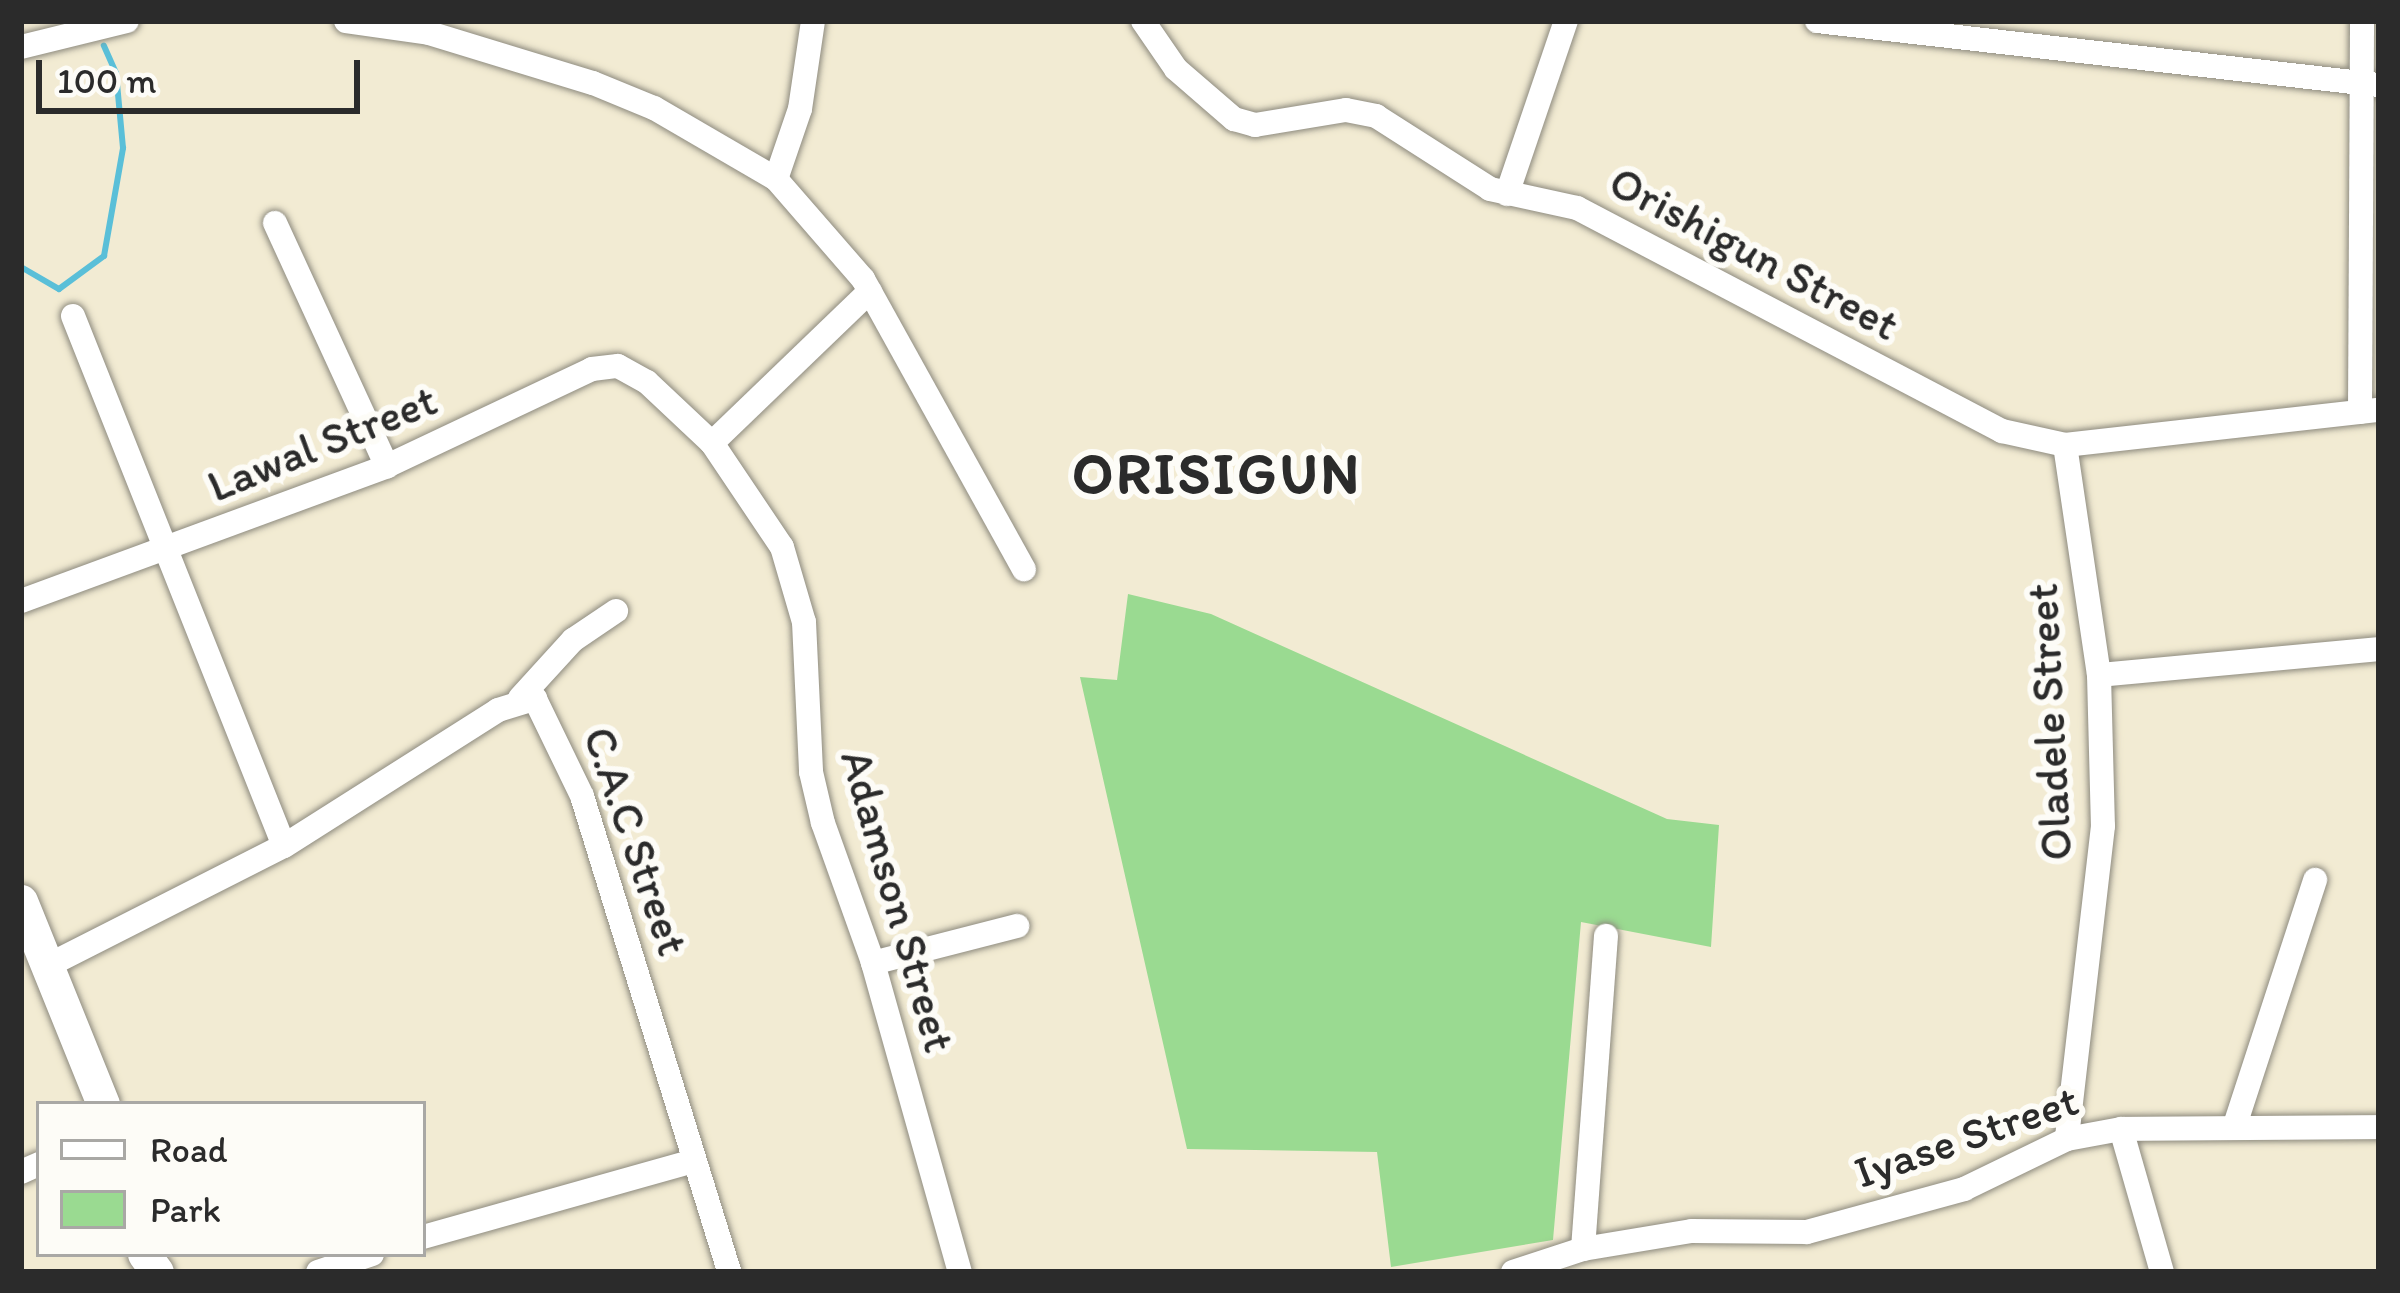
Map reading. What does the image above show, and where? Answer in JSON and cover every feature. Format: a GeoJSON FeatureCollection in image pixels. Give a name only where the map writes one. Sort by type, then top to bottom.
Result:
{"type":"FeatureCollection","features":[{"type":"Feature","properties":{"kind":"street"},"geometry":{"type":"LineString","coordinates":[[21,47],[127,21]]}},
{"type":"Feature","properties":{"kind":"street"},"geometry":{"type":"LineString","coordinates":[[346,21],[429,33],[592,83],[654,108],[776,179],[870,291],[1024,569]]}},
{"type":"Feature","properties":{"kind":"street"},"geometry":{"type":"LineString","coordinates":[[776,179],[800,109],[813,21]]}},
{"type":"Feature","properties":{"kind":"street","name":"Orishigun Street"},"geometry":{"type":"LineString","coordinates":[[1143,21],[1176,69],[1234,119],[1256,125],[1360,111],[1507,194],[1577,208],[2002,431],[2065,445],[2369,411]]}},
{"type":"Feature","properties":{"kind":"street"},"geometry":{"type":"LineString","coordinates":[[1507,194],[1566,21]]}},
{"type":"Feature","properties":{"kind":"street"},"geometry":{"type":"LineString","coordinates":[[1817,21],[2369,84]]}},
{"type":"Feature","properties":{"kind":"street"},"geometry":{"type":"LineString","coordinates":[[2362,21],[2369,84],[2369,411]]}},
{"type":"Feature","properties":{"kind":"street"},"geometry":{"type":"LineString","coordinates":[[275,223],[387,466]]}},
{"type":"Feature","properties":{"kind":"street"},"geometry":{"type":"LineString","coordinates":[[712,443],[870,291]]}},
{"type":"Feature","properties":{"kind":"street"},"geometry":{"type":"LineString","coordinates":[[73,316],[284,846]]}},
{"type":"Feature","properties":{"kind":"street","name":"Lawal Street"},"geometry":{"type":"LineString","coordinates":[[21,601],[106,565],[169,550],[387,466],[592,369],[618,365],[647,382]]}},
{"type":"Feature","properties":{"kind":"street","name":"Adamson Street"},"geometry":{"type":"LineString","coordinates":[[647,382],[712,443],[782,547],[797,590],[811,772],[873,962],[959,1272]]}},
{"type":"Feature","properties":{"kind":"street","name":"Oladele Street"},"geometry":{"type":"LineString","coordinates":[[2065,445],[2099,675],[2103,826],[2067,1139]]}},
{"type":"Feature","properties":{"kind":"street"},"geometry":{"type":"LineString","coordinates":[[520,698],[573,640],[616,611]]}},
{"type":"Feature","properties":{"kind":"street"},"geometry":{"type":"LineString","coordinates":[[2099,675],[2379,649]]}},
{"type":"Feature","properties":{"kind":"street","name":"C.A.C Street"},"geometry":{"type":"LineString","coordinates":[[35,960],[284,846],[520,698],[545,709],[569,761],[729,1272]]}},
{"type":"Feature","properties":{"kind":"street"},"geometry":{"type":"LineString","coordinates":[[2235,1125],[2314,880]]}},
{"type":"Feature","properties":{"kind":"street"},"geometry":{"type":"LineString","coordinates":[[21,901],[80,1101]]}},
{"type":"Feature","properties":{"kind":"street"},"geometry":{"type":"LineString","coordinates":[[873,962],[1017,926]]}},
{"type":"Feature","properties":{"kind":"street"},"geometry":{"type":"LineString","coordinates":[[1513,1272],[1583,1249],[1606,936]]}},
{"type":"Feature","properties":{"kind":"street"},"geometry":{"type":"LineString","coordinates":[[35,960],[103,1101]]}},
{"type":"Feature","properties":{"kind":"street","name":"Iyase Street"},"geometry":{"type":"LineString","coordinates":[[1583,1249],[1692,1231],[1807,1232],[1964,1189],[2067,1139],[2121,1129],[2379,1127]]}},
{"type":"Feature","properties":{"kind":"street"},"geometry":{"type":"LineString","coordinates":[[2121,1129],[2162,1272]]}},
{"type":"Feature","properties":{"kind":"street"},"geometry":{"type":"LineString","coordinates":[[426,1236],[694,1161]]}},
{"type":"Feature","properties":{"kind":"street"},"geometry":{"type":"LineString","coordinates":[[318,1272],[363,1257]]}},
{"type":"Feature","properties":{"kind":"green space"},"geometry":{"type":"Polygon","coordinates":[[[1128,594],[1211,614],[1667,819],[1719,825],[1711,947],[1581,922],[1553,1240],[1391,1267],[1377,1152],[1187,1149],[1080,677],[1117,680],[1128,594]]]}},
{"type":"Feature","properties":{"kind":"waterway"},"geometry":{"type":"LineString","coordinates":[[21,267],[59,289],[104,256],[123,148],[116,73],[104,46]]}},
{"type":"Feature","properties":{"kind":"district","name":"ORISIGUN"},"geometry":{"type":"Point","coordinates":[1217,474]}}]}
